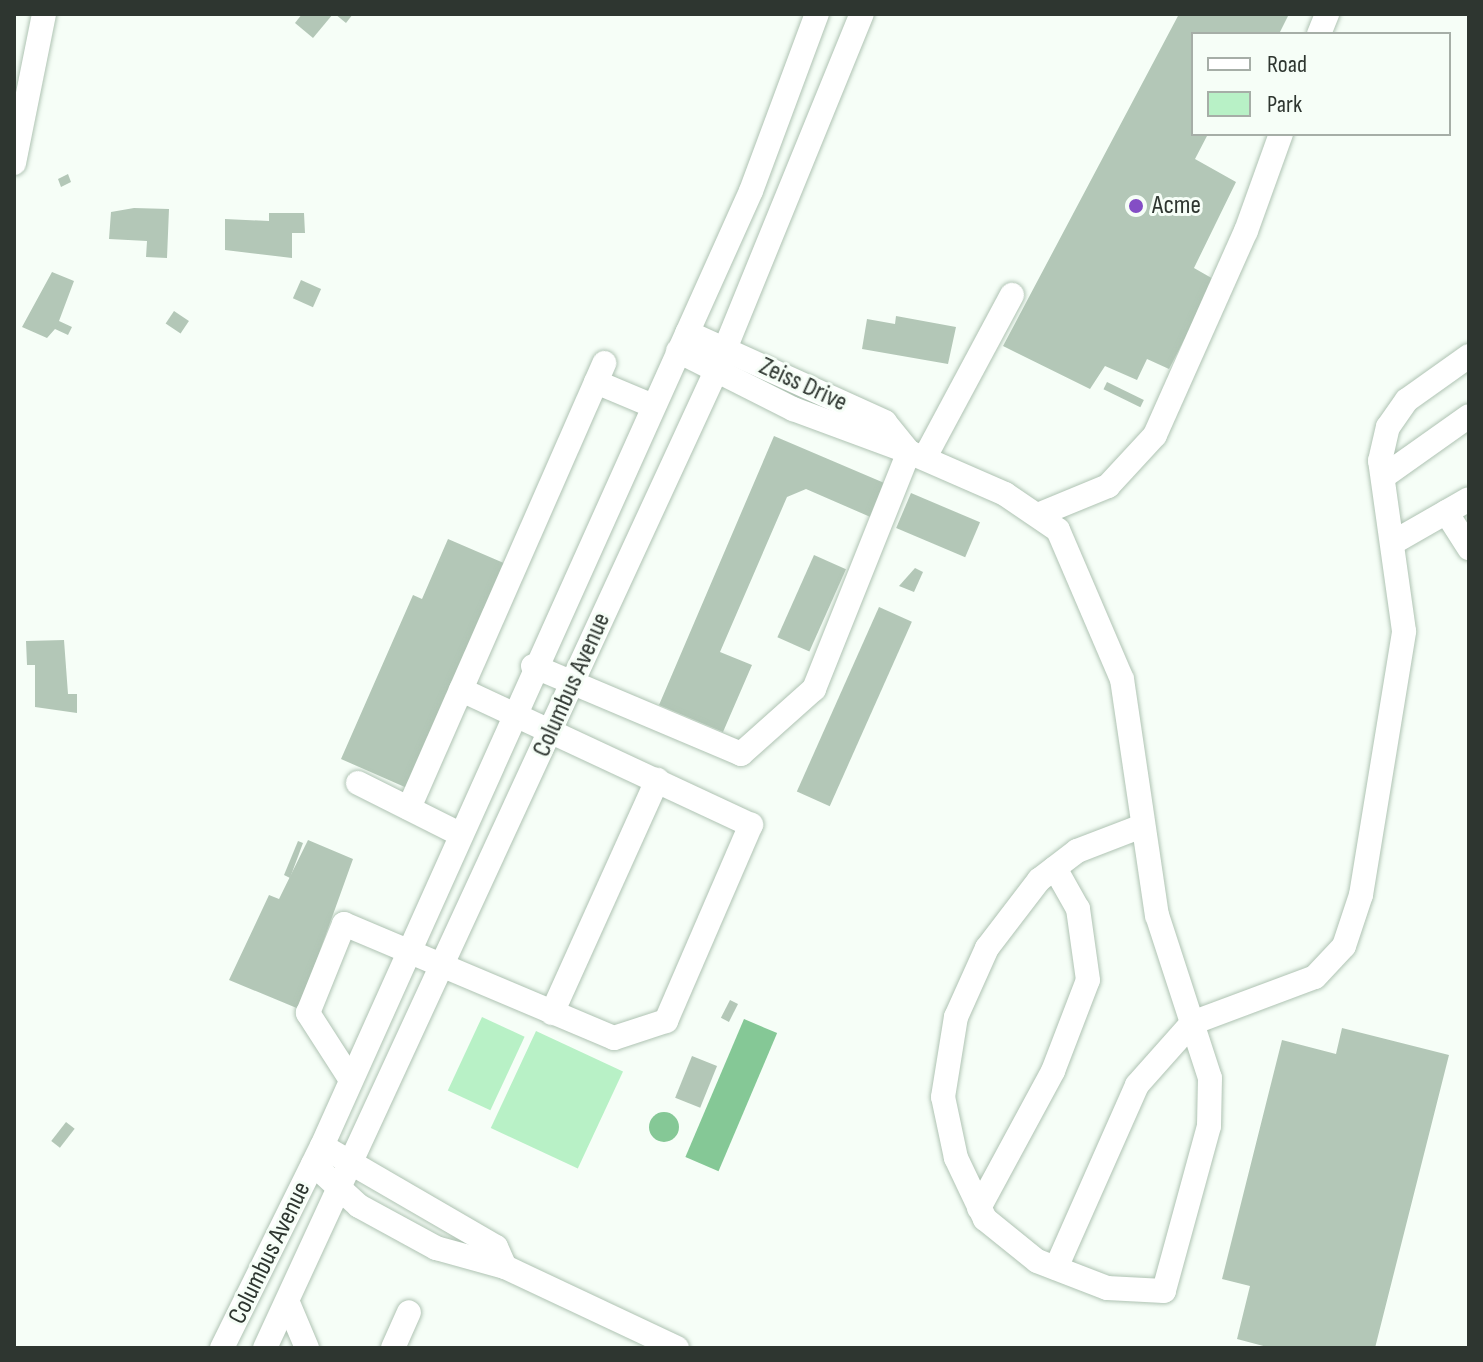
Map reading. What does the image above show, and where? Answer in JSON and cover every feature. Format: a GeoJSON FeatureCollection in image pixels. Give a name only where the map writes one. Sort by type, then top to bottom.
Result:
{"type":"FeatureCollection","features":[{"type":"Feature","properties":{"kind":"street"},"geometry":{"type":"LineString","coordinates":[[14,163],[44,14]]}},
{"type":"Feature","properties":{"kind":"street","name":"Columbus Avenue"},"geometry":{"type":"LineString","coordinates":[[229,1346],[318,1155],[511,714],[683,342],[817,14]]}},
{"type":"Feature","properties":{"kind":"street","name":"Columbus Avenue"},"geometry":{"type":"LineString","coordinates":[[265,1348],[342,1192],[721,360],[862,14]]}},
{"type":"Feature","properties":{"kind":"street"},"geometry":{"type":"LineString","coordinates":[[1142,826],[1077,851],[1055,868],[987,948],[956,1017],[943,1097],[956,1158],[979,1208],[1037,1261],[1107,1288],[1164,1291],[1209,1126],[1210,1078],[1157,915],[1122,679],[1086,582],[1040,514],[1108,486],[1155,435],[1246,231],[1280,136]]}},
{"type":"Feature","properties":{"kind":"street"},"geometry":{"type":"LineString","coordinates":[[533,666],[741,754],[814,689],[917,454],[1012,295]]}},
{"type":"Feature","properties":{"kind":"street","name":"Zeiss Drive"},"geometry":{"type":"LineString","coordinates":[[683,342],[852,434],[917,454],[1040,514]]}},
{"type":"Feature","properties":{"kind":"street"},"geometry":{"type":"LineString","coordinates":[[1056,1268],[1137,1085],[1192,1023],[1315,977],[1344,946],[1361,895],[1404,631],[1383,477],[1388,427],[1407,400],[1469,356]]}},
{"type":"Feature","properties":{"kind":"street"},"geometry":{"type":"LineString","coordinates":[[409,808],[600,373],[653,406]]}},
{"type":"Feature","properties":{"kind":"street"},"geometry":{"type":"LineString","coordinates":[[1383,477],[1469,416]]}},
{"type":"Feature","properties":{"kind":"street"},"geometry":{"type":"LineString","coordinates":[[1394,542],[1469,499]]}},
{"type":"Feature","properties":{"kind":"street"},"geometry":{"type":"LineString","coordinates":[[1446,512],[1469,548]]}},
{"type":"Feature","properties":{"kind":"street"},"geometry":{"type":"LineString","coordinates":[[351,1080],[308,1013],[344,924],[614,1038],[666,1021],[751,825],[461,690]]}},
{"type":"Feature","properties":{"kind":"street"},"geometry":{"type":"LineString","coordinates":[[552,1013],[657,780]]}},
{"type":"Feature","properties":{"kind":"street"},"geometry":{"type":"LineString","coordinates":[[358,783],[460,834]]}},
{"type":"Feature","properties":{"kind":"street"},"geometry":{"type":"LineString","coordinates":[[979,1208],[1059,1059],[1088,980],[1078,909],[1055,868]]}},
{"type":"Feature","properties":{"kind":"street"},"geometry":{"type":"LineString","coordinates":[[318,1155],[354,1165],[496,1247],[505,1267]]}},
{"type":"Feature","properties":{"kind":"street"},"geometry":{"type":"LineString","coordinates":[[318,1155],[342,1192],[436,1248],[505,1267],[677,1348]]}},
{"type":"Feature","properties":{"kind":"street"},"geometry":{"type":"LineString","coordinates":[[288,1303],[307,1348]]}},
{"type":"Feature","properties":{"kind":"street"},"geometry":{"type":"LineString","coordinates":[[393,1348],[409,1312]]}},
{"type":"Feature","properties":{"kind":"green space"},"geometry":{"type":"Polygon","coordinates":[[[482,1017],[525,1037],[490,1110],[448,1090],[482,1017]]]}},
{"type":"Feature","properties":{"kind":"green space"},"geometry":{"type":"Polygon","coordinates":[[[536,1031],[623,1072],[578,1169],[491,1128],[536,1031]]]}},
{"type":"Feature","properties":{"kind":"shaded area"},"geometry":{"type":"Polygon","coordinates":[[[744,1019],[777,1033],[719,1171],[685,1157],[744,1019]]]}},
{"type":"Feature","properties":{"kind":"shaded area"},"geometry":{"type":"Polygon","coordinates":[[[664,1112],[670,1113],[678,1121],[678,1133],[670,1141],[664,1142],[658,1141],[650,1133],[649,1127],[650,1121],[658,1113],[664,1112]]]}},
{"type":"Feature","properties":{"kind":"building"},"geometry":{"type":"Polygon","coordinates":[[[302,14],[333,14],[313,38],[295,23],[302,14]]]}},
{"type":"Feature","properties":{"kind":"building"},"geometry":{"type":"Polygon","coordinates":[[[335,14],[353,14],[346,23],[335,14]]]}},
{"type":"Feature","properties":{"kind":"building"},"geometry":{"type":"Polygon","coordinates":[[[1179,14],[1289,14],[1280,32],[1191,32],[1191,136],[1207,136],[1195,159],[1236,182],[1194,268],[1215,280],[1169,369],[1147,359],[1137,380],[1105,366],[1090,389],[1003,346],[1179,14]]]}},
{"type":"Feature","properties":{"kind":"building"},"geometry":{"type":"Polygon","coordinates":[[[68,174],[71,182],[61,187],[58,179],[68,174]]]}},
{"type":"Feature","properties":{"kind":"building"},"geometry":{"type":"Polygon","coordinates":[[[134,208],[169,209],[167,258],[146,257],[147,241],[109,239],[111,212],[134,208]]]}},
{"type":"Feature","properties":{"kind":"building"},"geometry":{"type":"Polygon","coordinates":[[[269,213],[304,213],[305,233],[292,233],[292,258],[225,250],[225,219],[269,221],[269,213]]]}},
{"type":"Feature","properties":{"kind":"building"},"geometry":{"type":"Polygon","coordinates":[[[52,272],[74,281],[59,321],[72,327],[68,335],[55,329],[47,338],[22,327],[52,272]]]}},
{"type":"Feature","properties":{"kind":"building"},"geometry":{"type":"Polygon","coordinates":[[[301,280],[321,289],[313,307],[293,298],[301,280]]]}},
{"type":"Feature","properties":{"kind":"building"},"geometry":{"type":"Polygon","coordinates":[[[174,311],[189,321],[181,334],[166,323],[174,311]]]}},
{"type":"Feature","properties":{"kind":"building"},"geometry":{"type":"Polygon","coordinates":[[[896,316],[956,327],[948,364],[862,349],[867,319],[895,324],[896,316]]]}},
{"type":"Feature","properties":{"kind":"building"},"geometry":{"type":"Polygon","coordinates":[[[1107,382],[1144,400],[1140,407],[1103,389],[1107,382]]]}},
{"type":"Feature","properties":{"kind":"building"},"geometry":{"type":"Polygon","coordinates":[[[774,436],[889,485],[875,519],[806,489],[787,497],[720,652],[752,665],[723,732],[659,705],[774,436]]]}},
{"type":"Feature","properties":{"kind":"building"},"geometry":{"type":"Polygon","coordinates":[[[911,493],[980,522],[965,557],[896,528],[911,493]]]}},
{"type":"Feature","properties":{"kind":"building"},"geometry":{"type":"Polygon","coordinates":[[[448,539],[506,564],[407,788],[341,759],[413,595],[422,599],[448,539]]]}},
{"type":"Feature","properties":{"kind":"building"},"geometry":{"type":"Polygon","coordinates":[[[814,555],[846,569],[809,651],[777,637],[814,555]]]}},
{"type":"Feature","properties":{"kind":"building"},"geometry":{"type":"Polygon","coordinates":[[[915,568],[923,572],[914,592],[899,586],[915,568]]]}},
{"type":"Feature","properties":{"kind":"building"},"geometry":{"type":"Polygon","coordinates":[[[879,607],[912,622],[830,806],[797,792],[879,607]]]}},
{"type":"Feature","properties":{"kind":"building"},"geometry":{"type":"Polygon","coordinates":[[[64,640],[68,694],[77,694],[77,713],[35,707],[35,665],[27,665],[26,641],[64,640]]]}},
{"type":"Feature","properties":{"kind":"building"},"geometry":{"type":"Polygon","coordinates":[[[308,840],[353,859],[299,1009],[229,980],[269,895],[279,899],[308,840]]]}},
{"type":"Feature","properties":{"kind":"building"},"geometry":{"type":"Polygon","coordinates":[[[298,841],[303,843],[290,878],[284,875],[298,841]]]}},
{"type":"Feature","properties":{"kind":"building"},"geometry":{"type":"Polygon","coordinates":[[[730,1000],[738,1004],[729,1022],[721,1018],[730,1000]]]}},
{"type":"Feature","properties":{"kind":"building"},"geometry":{"type":"Polygon","coordinates":[[[1342,1028],[1449,1055],[1375,1348],[1271,1348],[1237,1339],[1250,1286],[1222,1279],[1282,1040],[1336,1054],[1342,1028]]]}},
{"type":"Feature","properties":{"kind":"building"},"geometry":{"type":"Polygon","coordinates":[[[692,1056],[717,1066],[700,1108],[675,1098],[692,1056]]]}},
{"type":"Feature","properties":{"kind":"building"},"geometry":{"type":"Polygon","coordinates":[[[66,1122],[75,1129],[60,1148],[51,1141],[66,1122]]]}},
{"type":"Feature","properties":{"kind":"place","name":"Acme"},"geometry":{"type":"Point","coordinates":[1136,206]}}]}
